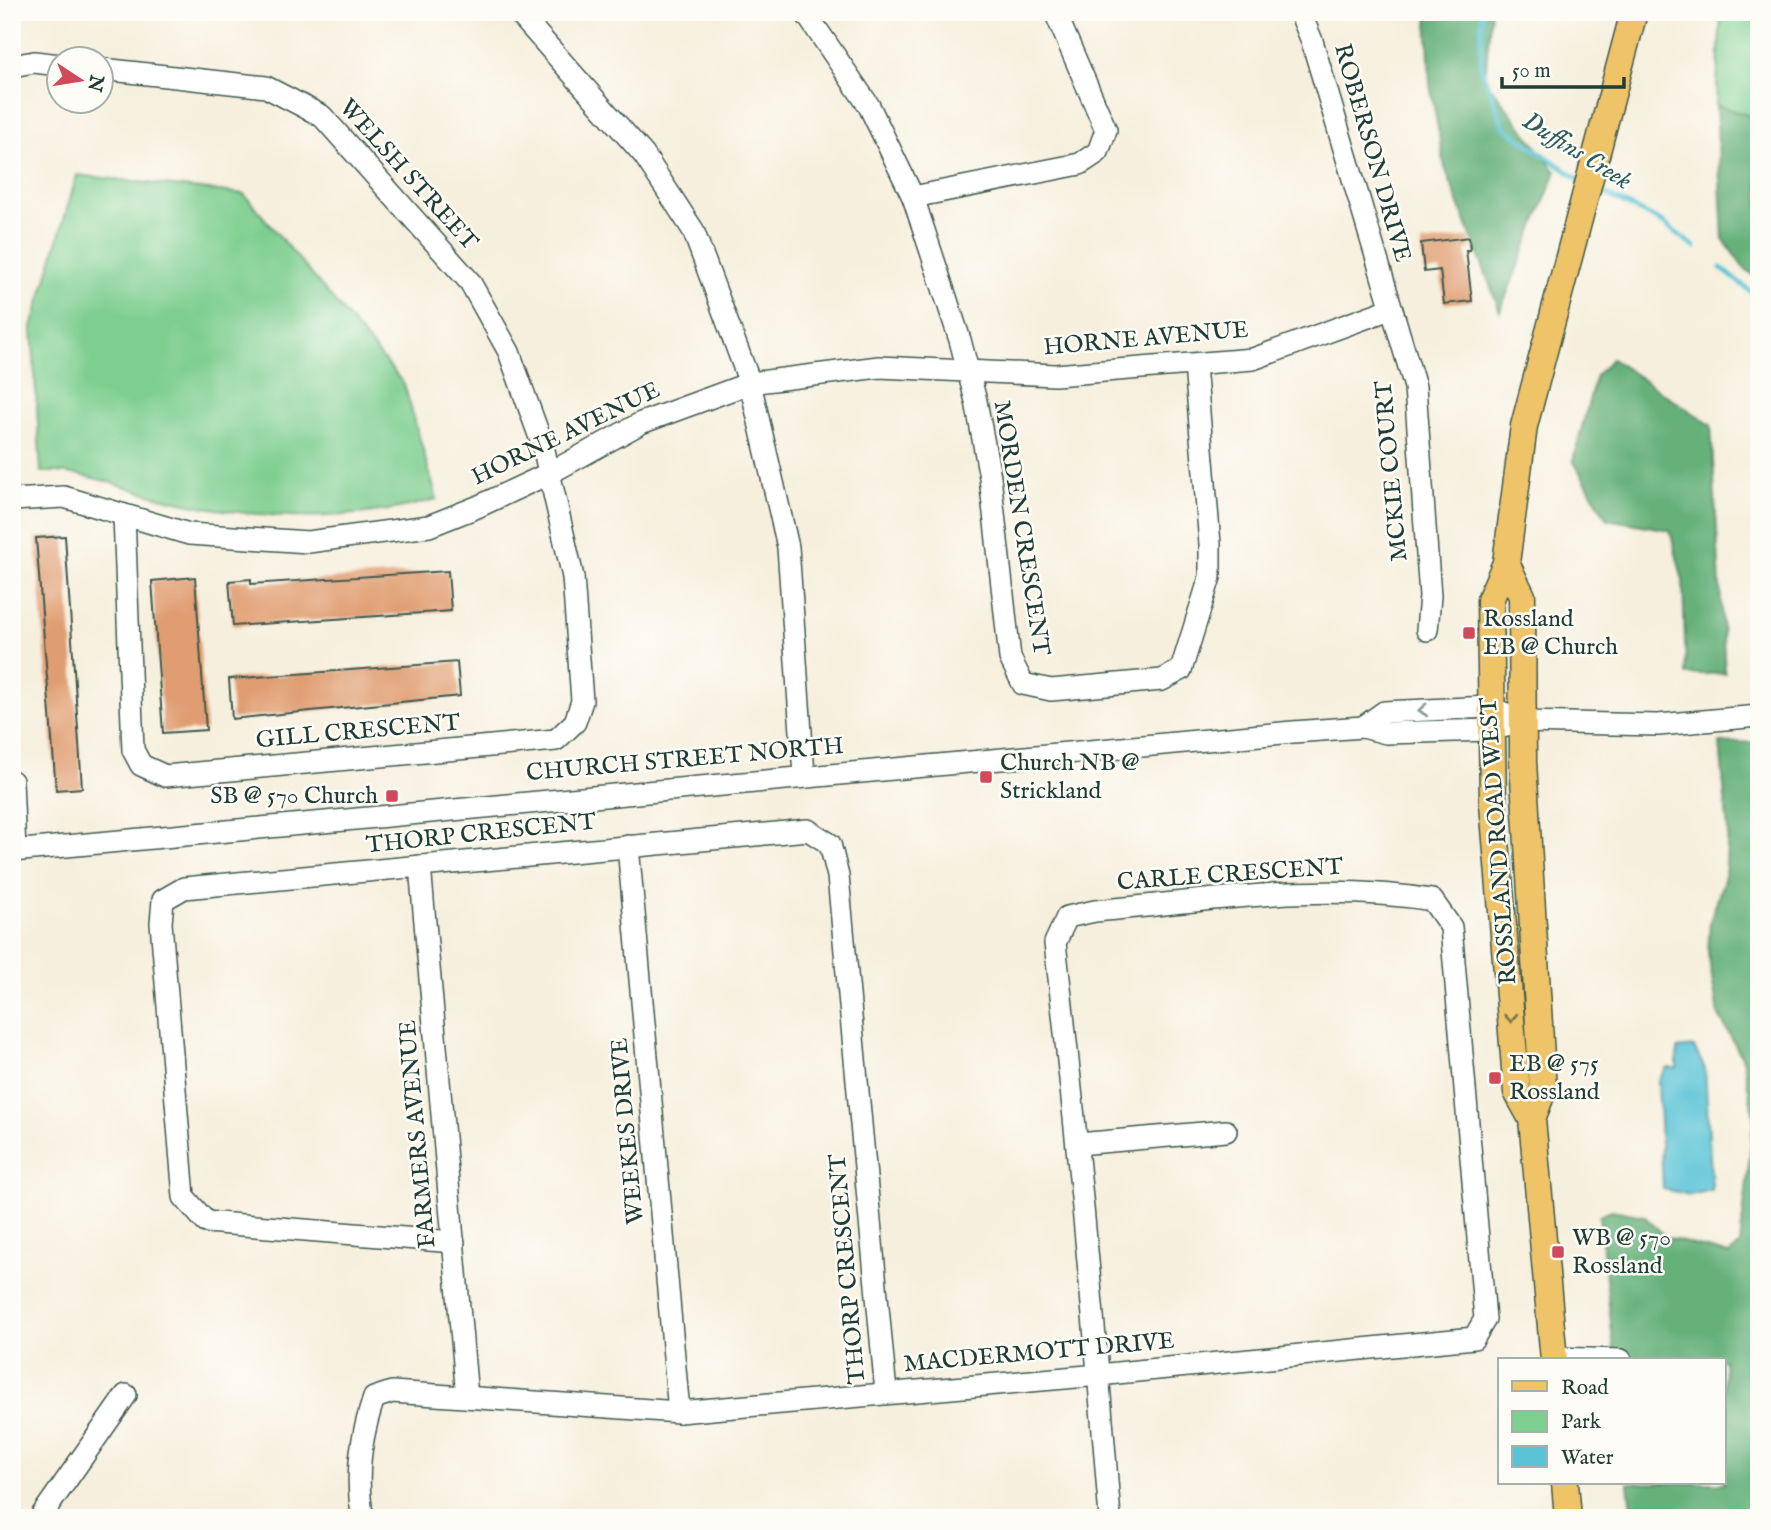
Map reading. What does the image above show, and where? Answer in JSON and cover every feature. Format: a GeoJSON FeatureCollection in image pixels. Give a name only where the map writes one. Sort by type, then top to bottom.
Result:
{"type":"FeatureCollection","features":[{"type":"Feature","properties":{"kind":"main road","name":"ROSSLAND ROAD WEST"},"geometry":{"type":"LineString","coordinates":[[1532,1119],[1543,1090],[1500,721],[1490,600],[1506,563],[1524,426],[1634,12]]}},
{"type":"Feature","properties":{"kind":"main road","name":"ROSSLAND ROAD WEST"},"geometry":{"type":"LineString","coordinates":[[1506,563],[1522,596],[1500,721],[1517,1092],[1532,1119],[1554,1358]]}},
{"type":"Feature","properties":{"kind":"main road"},"geometry":{"type":"LineString","coordinates":[[1565,1484],[1568,1518]]}},
{"type":"Feature","properties":{"kind":"street"},"geometry":{"type":"LineString","coordinates":[[518,12],[644,155],[693,230],[750,383],[788,547],[804,775]]}},
{"type":"Feature","properties":{"kind":"street","name":"MORDEN CRESCENT"},"geometry":{"type":"LineString","coordinates":[[805,12],[869,106],[913,197],[968,371],[990,477],[1010,658],[1024,684],[1051,690],[1162,680],[1181,670],[1210,577],[1210,544],[1195,365]]}},
{"type":"Feature","properties":{"kind":"street"},"geometry":{"type":"LineString","coordinates":[[913,197],[1080,164],[1098,152],[1106,130],[1055,12]]}},
{"type":"Feature","properties":{"kind":"street","name":"ROBERSON DRIVE"},"geometry":{"type":"LineString","coordinates":[[1300,12],[1312,41],[1390,309]]}},
{"type":"Feature","properties":{"kind":"street"},"geometry":{"type":"LineString","coordinates":[[12,66],[34,62],[46,63]]}},
{"type":"Feature","properties":{"kind":"street","name":"WELSH STREET"},"geometry":{"type":"LineString","coordinates":[[116,71],[266,87],[322,116],[470,282],[509,352],[550,473]]}},
{"type":"Feature","properties":{"kind":"street","name":"HORNE AVENUE"},"geometry":{"type":"LineString","coordinates":[[12,500],[64,497],[189,534],[308,542],[429,526],[550,473],[641,423],[750,383],[878,367],[1055,375],[1253,359],[1390,309]]}},
{"type":"Feature","properties":{"kind":"street","name":"MCKIE COURT"},"geometry":{"type":"LineString","coordinates":[[1390,309],[1415,387],[1430,596],[1427,630]]}},
{"type":"Feature","properties":{"kind":"street","name":"GILL CRESCENT"},"geometry":{"type":"LineString","coordinates":[[124,515],[133,750],[141,765],[165,776],[530,743],[556,740],[575,722],[582,701],[573,577],[550,473]]}},
{"type":"Feature","properties":{"kind":"street","name":"CHURCH STREET NORTH"},"geometry":{"type":"LineString","coordinates":[[13,851],[804,775],[1363,727],[1386,733],[1500,721],[1658,724],[1759,716]]}},
{"type":"Feature","properties":{"kind":"street"},"geometry":{"type":"LineString","coordinates":[[12,781],[13,851]]}},
{"type":"Feature","properties":{"kind":"street","name":"THORP CRESCENT"},"geometry":{"type":"LineString","coordinates":[[454,1242],[206,1222],[184,1197],[161,923],[163,900],[184,888],[808,830],[831,844],[838,876],[886,1393]]}},
{"type":"Feature","properties":{"kind":"street","name":"WEEKES DRIVE"},"geometry":{"type":"LineString","coordinates":[[628,846],[680,1412]]}},
{"type":"Feature","properties":{"kind":"street","name":"FARMERS AVENUE"},"geometry":{"type":"LineString","coordinates":[[420,866],[467,1396]]}},
{"type":"Feature","properties":{"kind":"street","name":"CARLE CRESCENT"},"geometry":{"type":"LineString","coordinates":[[1110,1518],[1078,1144],[1055,943],[1068,917],[1095,911],[1295,893],[1393,893],[1432,900],[1451,927],[1485,1319]]}},
{"type":"Feature","properties":{"kind":"street"},"geometry":{"type":"LineString","coordinates":[[1078,1144],[1226,1131]]}},
{"type":"Feature","properties":{"kind":"street","name":"MACDERMOTT DRIVE"},"geometry":{"type":"LineString","coordinates":[[363,1518],[359,1496],[364,1427],[374,1398],[392,1392],[411,1391],[680,1412],[1474,1338],[1485,1319]]}},
{"type":"Feature","properties":{"kind":"street"},"geometry":{"type":"LineString","coordinates":[[40,1518],[126,1395]]}},
{"type":"Feature","properties":{"kind":"green space"},"geometry":{"type":"Polygon","coordinates":[[[1427,12],[1491,12],[1485,79],[1556,172],[1500,311],[1445,168],[1430,85],[1427,12]]]}},
{"type":"Feature","properties":{"kind":"green space"},"geometry":{"type":"Polygon","coordinates":[[[1721,12],[1759,12],[1759,119],[1716,105],[1721,12]]]}},
{"type":"Feature","properties":{"kind":"green space"},"geometry":{"type":"Polygon","coordinates":[[[1716,105],[1759,119],[1759,280],[1743,267],[1723,239],[1716,105]]]}},
{"type":"Feature","properties":{"kind":"green space"},"geometry":{"type":"Polygon","coordinates":[[[77,175],[244,194],[404,384],[437,499],[372,512],[271,515],[204,507],[90,477],[41,472],[32,327],[77,175]]]}},
{"type":"Feature","properties":{"kind":"green space"},"geometry":{"type":"Polygon","coordinates":[[[1612,359],[1711,425],[1725,673],[1686,675],[1683,581],[1670,530],[1607,519],[1573,460],[1596,375],[1612,359]]]}},
{"type":"Feature","properties":{"kind":"green space"},"geometry":{"type":"Polygon","coordinates":[[[1759,742],[1759,1518],[1632,1518],[1628,1484],[1726,1484],[1726,1358],[1615,1358],[1599,1215],[1612,1210],[1644,1216],[1666,1237],[1729,1255],[1740,1244],[1754,1118],[1743,1059],[1718,1014],[1708,953],[1710,922],[1725,876],[1728,832],[1720,743],[1759,742]]]}},
{"type":"Feature","properties":{"kind":"water"},"geometry":{"type":"Polygon","coordinates":[[[1694,1047],[1705,1069],[1712,1190],[1690,1195],[1663,1189],[1658,1081],[1666,1068],[1677,1068],[1677,1049],[1694,1047]]]}},
{"type":"Feature","properties":{"kind":"building"},"geometry":{"type":"Polygon","coordinates":[[[1469,237],[1470,250],[1466,250],[1472,301],[1444,304],[1440,270],[1424,272],[1421,243],[1469,237]]]}},
{"type":"Feature","properties":{"kind":"building"},"geometry":{"type":"Polygon","coordinates":[[[65,536],[82,788],[56,790],[36,538],[65,536]]]}},
{"type":"Feature","properties":{"kind":"building"},"geometry":{"type":"Polygon","coordinates":[[[448,571],[451,611],[233,626],[229,581],[251,579],[251,584],[448,571]]]}},
{"type":"Feature","properties":{"kind":"building"},"geometry":{"type":"Polygon","coordinates":[[[195,577],[206,730],[163,733],[152,581],[195,577]]]}},
{"type":"Feature","properties":{"kind":"building"},"geometry":{"type":"Polygon","coordinates":[[[457,662],[460,696],[232,719],[229,679],[457,662]]]}},
{"type":"Feature","properties":{"kind":"waterway","name":"Duffins Creek"},"geometry":{"type":"LineString","coordinates":[[1482,12],[1481,66],[1504,127],[1581,181]]}},
{"type":"Feature","properties":{"kind":"waterway","name":"Duffins Creek"},"geometry":{"type":"LineString","coordinates":[[1596,189],[1663,223],[1695,247]]}},
{"type":"Feature","properties":{"kind":"waterway","name":"Duffins Creek"},"geometry":{"type":"LineString","coordinates":[[1721,268],[1759,298]]}},
{"type":"Feature","properties":{"kind":"place","name":"Rossland EB @ Church"},"geometry":{"type":"Point","coordinates":[1469,633]}},
{"type":"Feature","properties":{"kind":"place","name":"Church NB @ Strickland"},"geometry":{"type":"Point","coordinates":[986,777]}},
{"type":"Feature","properties":{"kind":"place","name":"SB @ 570 Church"},"geometry":{"type":"Point","coordinates":[392,796]}},
{"type":"Feature","properties":{"kind":"place","name":"EB @ 575 Rossland"},"geometry":{"type":"Point","coordinates":[1495,1078]}},
{"type":"Feature","properties":{"kind":"place","name":"WB @ 570 Rossland"},"geometry":{"type":"Point","coordinates":[1558,1252]}}]}
